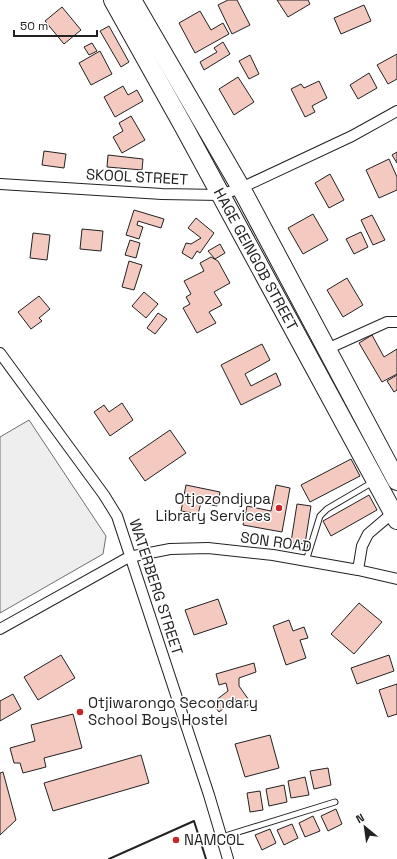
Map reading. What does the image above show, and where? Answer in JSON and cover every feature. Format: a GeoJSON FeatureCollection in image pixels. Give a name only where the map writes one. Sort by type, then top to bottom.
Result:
{"type":"FeatureCollection","features":[{"type":"Feature","properties":{"kind":"highway","name":"HAGE GEINGOB STREET"},"geometry":{"type":"LineString","coordinates":[[113,0],[395,514]]}},
{"type":"Feature","properties":{"kind":"highway","name":"HAGE GEINGOB STREET"},"geometry":{"type":"LineString","coordinates":[[132,0],[241,188],[397,481]]}},
{"type":"Feature","properties":{"kind":"highway"},"geometry":{"type":"LineString","coordinates":[[184,127],[200,119]]}},
{"type":"Feature","properties":{"kind":"highway"},"geometry":{"type":"LineString","coordinates":[[366,462],[382,454]]}},
{"type":"Feature","properties":{"kind":"street","name":"SKOOL STREET"},"geometry":{"type":"LineString","coordinates":[[0,184],[162,194],[220,195],[241,188],[352,136],[397,111]]}},
{"type":"Feature","properties":{"kind":"street"},"geometry":{"type":"LineString","coordinates":[[327,349],[387,322],[397,322]]}},
{"type":"Feature","properties":{"kind":"street","name":"WATERBERG STREET"},"geometry":{"type":"LineString","coordinates":[[0,353],[104,494],[117,516],[129,557],[204,780],[228,859]]}},
{"type":"Feature","properties":{"kind":"street"},"geometry":{"type":"LineString","coordinates":[[358,570],[362,546],[368,534],[395,514]]}},
{"type":"Feature","properties":{"kind":"street","name":"SON ROAD"},"geometry":{"type":"LineString","coordinates":[[0,629],[129,557],[170,549],[208,548],[273,555],[358,570],[397,580]]}},
{"type":"Feature","properties":{"kind":"lane"},"geometry":{"type":"LineString","coordinates":[[306,561],[320,516],[327,509],[376,480]]}},
{"type":"Feature","properties":{"kind":"lane"},"geometry":{"type":"LineString","coordinates":[[222,837],[335,802]]}},
{"type":"Feature","properties":{"kind":"shaded area"},"geometry":{"type":"Polygon","coordinates":[[[29,420],[106,536],[103,554],[0,613],[0,437],[29,420]]]}},
{"type":"Feature","properties":{"kind":"building"},"geometry":{"type":"Polygon","coordinates":[[[228,0],[237,0],[250,25],[232,34],[218,5],[228,0]]]}},
{"type":"Feature","properties":{"kind":"building"},"geometry":{"type":"Polygon","coordinates":[[[277,0],[308,0],[310,4],[288,17],[277,0]]]}},
{"type":"Feature","properties":{"kind":"building"},"geometry":{"type":"Polygon","coordinates":[[[364,5],[371,21],[341,34],[334,18],[364,5]]]}},
{"type":"Feature","properties":{"kind":"building"},"geometry":{"type":"Polygon","coordinates":[[[62,7],[81,30],[64,44],[45,21],[62,7]]]}},
{"type":"Feature","properties":{"kind":"building"},"geometry":{"type":"Polygon","coordinates":[[[200,11],[211,30],[223,23],[229,34],[195,53],[179,23],[200,11]]]}},
{"type":"Feature","properties":{"kind":"building"},"geometry":{"type":"Polygon","coordinates":[[[109,26],[129,62],[121,67],[100,31],[109,26]]]}},
{"type":"Feature","properties":{"kind":"building"},"geometry":{"type":"Polygon","coordinates":[[[223,42],[230,54],[204,70],[200,62],[217,52],[214,48],[223,42]]]}},
{"type":"Feature","properties":{"kind":"building"},"geometry":{"type":"Polygon","coordinates":[[[92,43],[97,51],[89,55],[84,47],[92,43]]]}},
{"type":"Feature","properties":{"kind":"building"},"geometry":{"type":"Polygon","coordinates":[[[100,51],[112,74],[91,85],[79,63],[100,51]]]}},
{"type":"Feature","properties":{"kind":"building"},"geometry":{"type":"Polygon","coordinates":[[[397,54],[397,79],[388,84],[377,65],[397,54]]]}},
{"type":"Feature","properties":{"kind":"building"},"geometry":{"type":"Polygon","coordinates":[[[250,55],[259,74],[249,79],[239,61],[250,55]]]}},
{"type":"Feature","properties":{"kind":"building"},"geometry":{"type":"Polygon","coordinates":[[[369,73],[377,88],[358,99],[350,85],[369,73]]]}},
{"type":"Feature","properties":{"kind":"building"},"geometry":{"type":"Polygon","coordinates":[[[238,77],[254,102],[234,115],[219,89],[238,77]]]}},
{"type":"Feature","properties":{"kind":"building"},"geometry":{"type":"Polygon","coordinates":[[[319,81],[327,98],[312,106],[315,112],[305,117],[291,89],[301,84],[304,88],[319,81]]]}},
{"type":"Feature","properties":{"kind":"building"},"geometry":{"type":"Polygon","coordinates":[[[123,86],[128,95],[137,90],[143,101],[115,117],[104,97],[123,86]]]}},
{"type":"Feature","properties":{"kind":"building"},"geometry":{"type":"Polygon","coordinates":[[[131,116],[145,140],[122,153],[113,137],[123,131],[119,123],[131,116]]]}},
{"type":"Feature","properties":{"kind":"building"},"geometry":{"type":"Polygon","coordinates":[[[44,151],[66,154],[64,168],[42,165],[44,151]]]}},
{"type":"Feature","properties":{"kind":"building"},"geometry":{"type":"Polygon","coordinates":[[[397,152],[397,163],[392,155],[397,152]]]}},
{"type":"Feature","properties":{"kind":"building"},"geometry":{"type":"Polygon","coordinates":[[[108,155],[143,159],[142,170],[107,167],[108,155]]]}},
{"type":"Feature","properties":{"kind":"building"},"geometry":{"type":"Polygon","coordinates":[[[389,159],[397,177],[397,190],[379,198],[366,170],[389,159]]]}},
{"type":"Feature","properties":{"kind":"building"},"geometry":{"type":"Polygon","coordinates":[[[330,174],[344,200],[329,208],[315,183],[330,174]]]}},
{"type":"Feature","properties":{"kind":"building"},"geometry":{"type":"Polygon","coordinates":[[[134,210],[164,219],[161,228],[138,221],[137,225],[143,227],[139,239],[126,235],[134,210]]]}},
{"type":"Feature","properties":{"kind":"building"},"geometry":{"type":"Polygon","coordinates":[[[313,214],[328,240],[303,254],[288,228],[313,214]]]}},
{"type":"Feature","properties":{"kind":"building"},"geometry":{"type":"Polygon","coordinates":[[[372,215],[385,240],[373,245],[361,220],[372,215]]]}},
{"type":"Feature","properties":{"kind":"building"},"geometry":{"type":"Polygon","coordinates":[[[196,218],[214,233],[200,253],[197,251],[192,259],[182,253],[186,243],[191,244],[201,238],[188,228],[196,218]]]}},
{"type":"Feature","properties":{"kind":"building"},"geometry":{"type":"Polygon","coordinates":[[[82,229],[103,231],[101,251],[80,249],[82,229]]]}},
{"type":"Feature","properties":{"kind":"building"},"geometry":{"type":"Polygon","coordinates":[[[361,232],[368,247],[354,254],[346,239],[361,232]]]}},
{"type":"Feature","properties":{"kind":"building"},"geometry":{"type":"Polygon","coordinates":[[[33,233],[50,235],[47,260],[30,258],[33,233]]]}},
{"type":"Feature","properties":{"kind":"building"},"geometry":{"type":"Polygon","coordinates":[[[130,240],[140,243],[136,258],[125,255],[130,240]]]}},
{"type":"Feature","properties":{"kind":"building"},"geometry":{"type":"Polygon","coordinates":[[[220,244],[225,253],[215,259],[208,251],[220,244]]]}},
{"type":"Feature","properties":{"kind":"building"},"geometry":{"type":"Polygon","coordinates":[[[211,257],[218,261],[230,283],[214,292],[222,305],[209,312],[216,323],[197,333],[183,308],[190,304],[186,297],[191,294],[184,281],[204,271],[200,263],[211,257]]]}},
{"type":"Feature","properties":{"kind":"building"},"geometry":{"type":"Polygon","coordinates":[[[129,261],[142,265],[134,290],[122,287],[129,261]]]}},
{"type":"Feature","properties":{"kind":"building"},"geometry":{"type":"Polygon","coordinates":[[[347,278],[363,305],[343,317],[327,290],[347,278]]]}},
{"type":"Feature","properties":{"kind":"building"},"geometry":{"type":"Polygon","coordinates":[[[144,292],[158,304],[146,318],[132,306],[144,292]]]}},
{"type":"Feature","properties":{"kind":"building"},"geometry":{"type":"Polygon","coordinates":[[[39,296],[50,309],[39,318],[42,321],[31,329],[18,312],[39,296]]]}},
{"type":"Feature","properties":{"kind":"building"},"geometry":{"type":"Polygon","coordinates":[[[158,313],[167,319],[155,334],[147,328],[158,313]]]}},
{"type":"Feature","properties":{"kind":"building"},"geometry":{"type":"Polygon","coordinates":[[[372,335],[384,357],[397,349],[397,374],[382,382],[359,343],[372,335]]]}},
{"type":"Feature","properties":{"kind":"building"},"geometry":{"type":"Polygon","coordinates":[[[262,344],[270,360],[245,374],[251,386],[276,373],[281,385],[241,405],[221,365],[262,344]]]}},
{"type":"Feature","properties":{"kind":"building"},"geometry":{"type":"Polygon","coordinates":[[[397,375],[397,390],[394,392],[387,381],[397,375]]]}},
{"type":"Feature","properties":{"kind":"building"},"geometry":{"type":"Polygon","coordinates":[[[122,403],[133,420],[110,436],[94,412],[104,405],[109,412],[122,403]]]}},
{"type":"Feature","properties":{"kind":"building"},"geometry":{"type":"Polygon","coordinates":[[[170,430],[186,453],[145,481],[129,458],[170,430]]]}},
{"type":"Feature","properties":{"kind":"building"},"geometry":{"type":"Polygon","coordinates":[[[351,459],[360,476],[310,502],[301,485],[351,459]]]}},
{"type":"Feature","properties":{"kind":"building"},"geometry":{"type":"Polygon","coordinates":[[[186,485],[220,492],[217,506],[201,503],[198,514],[181,511],[186,485]]]}},
{"type":"Feature","properties":{"kind":"building","name":"Otjozondjupa Library Services"},"geometry":{"type":"Polygon","coordinates":[[[276,485],[290,488],[282,532],[243,525],[247,506],[271,511],[276,485]]]}},
{"type":"Feature","properties":{"kind":"building"},"geometry":{"type":"Polygon","coordinates":[[[369,495],[377,510],[331,536],[323,521],[369,495]]]}},
{"type":"Feature","properties":{"kind":"building"},"geometry":{"type":"Polygon","coordinates":[[[297,504],[311,506],[305,544],[291,542],[297,504]]]}},
{"type":"Feature","properties":{"kind":"building"},"geometry":{"type":"Polygon","coordinates":[[[218,599],[227,624],[194,635],[185,610],[218,599]]]}},
{"type":"Feature","properties":{"kind":"building"},"geometry":{"type":"Polygon","coordinates":[[[359,603],[382,622],[354,654],[331,634],[359,603]]]}},
{"type":"Feature","properties":{"kind":"building"},"geometry":{"type":"Polygon","coordinates":[[[289,620],[293,631],[304,627],[308,638],[300,640],[306,658],[286,665],[273,626],[289,620]]]}},
{"type":"Feature","properties":{"kind":"building"},"geometry":{"type":"Polygon","coordinates":[[[61,655],[75,678],[38,700],[24,677],[61,655]]]}},
{"type":"Feature","properties":{"kind":"building"},"geometry":{"type":"Polygon","coordinates":[[[389,655],[394,671],[357,684],[351,668],[389,655]]]}},
{"type":"Feature","properties":{"kind":"building"},"geometry":{"type":"Polygon","coordinates":[[[254,663],[256,672],[239,678],[239,686],[251,703],[243,709],[236,699],[219,712],[212,703],[228,691],[226,683],[219,685],[216,674],[254,663]]]}},
{"type":"Feature","properties":{"kind":"building"},"geometry":{"type":"Polygon","coordinates":[[[397,684],[397,714],[388,717],[379,690],[397,684]]]}},
{"type":"Feature","properties":{"kind":"building"},"geometry":{"type":"Polygon","coordinates":[[[13,694],[21,709],[0,721],[0,701],[13,694]]]}},
{"type":"Feature","properties":{"kind":"building"},"geometry":{"type":"Polygon","coordinates":[[[73,714],[82,748],[44,758],[46,767],[23,773],[20,763],[14,763],[10,748],[35,741],[31,725],[73,714]]]}},
{"type":"Feature","properties":{"kind":"building"},"geometry":{"type":"Polygon","coordinates":[[[270,735],[279,768],[245,777],[235,744],[270,735]]]}},
{"type":"Feature","properties":{"kind":"building"},"geometry":{"type":"Polygon","coordinates":[[[141,755],[149,783],[53,811],[44,783],[141,755]]]}},
{"type":"Feature","properties":{"kind":"building"},"geometry":{"type":"Polygon","coordinates":[[[328,768],[331,785],[314,789],[310,771],[328,768]]]}},
{"type":"Feature","properties":{"kind":"building"},"geometry":{"type":"Polygon","coordinates":[[[3,772],[16,820],[0,835],[0,773],[3,772]]]}},
{"type":"Feature","properties":{"kind":"building"},"geometry":{"type":"Polygon","coordinates":[[[305,777],[309,795],[291,798],[288,781],[305,777]]]}},
{"type":"Feature","properties":{"kind":"building"},"geometry":{"type":"Polygon","coordinates":[[[284,785],[287,802],[269,806],[266,789],[284,785]]]}},
{"type":"Feature","properties":{"kind":"building"},"geometry":{"type":"Polygon","coordinates":[[[260,791],[263,810],[250,812],[247,793],[260,791]]]}},
{"type":"Feature","properties":{"kind":"building"},"geometry":{"type":"Polygon","coordinates":[[[336,809],[342,824],[328,831],[321,816],[336,809]]]}},
{"type":"Feature","properties":{"kind":"building"},"geometry":{"type":"Polygon","coordinates":[[[313,816],[320,831],[305,837],[299,823],[313,816]]]}},
{"type":"Feature","properties":{"kind":"building"},"geometry":{"type":"Polygon","coordinates":[[[292,824],[298,838],[284,845],[277,830],[292,824]]]}},
{"type":"Feature","properties":{"kind":"building"},"geometry":{"type":"Polygon","coordinates":[[[270,829],[276,843],[262,850],[255,835],[270,829]]]}},
{"type":"Feature","properties":{"kind":"wall"},"geometry":{"type":"LineString","coordinates":[[109,859],[194,821],[206,859]]}},
{"type":"Feature","properties":{"kind":"place","name":"Otjozondjupa Library Services"},"geometry":{"type":"Point","coordinates":[279,508]}},
{"type":"Feature","properties":{"kind":"place","name":"Otjiwarongo Secondary School Boys Hostel"},"geometry":{"type":"Point","coordinates":[80,712]}},
{"type":"Feature","properties":{"kind":"place","name":"NAMCOL"},"geometry":{"type":"Point","coordinates":[176,840]}}]}
